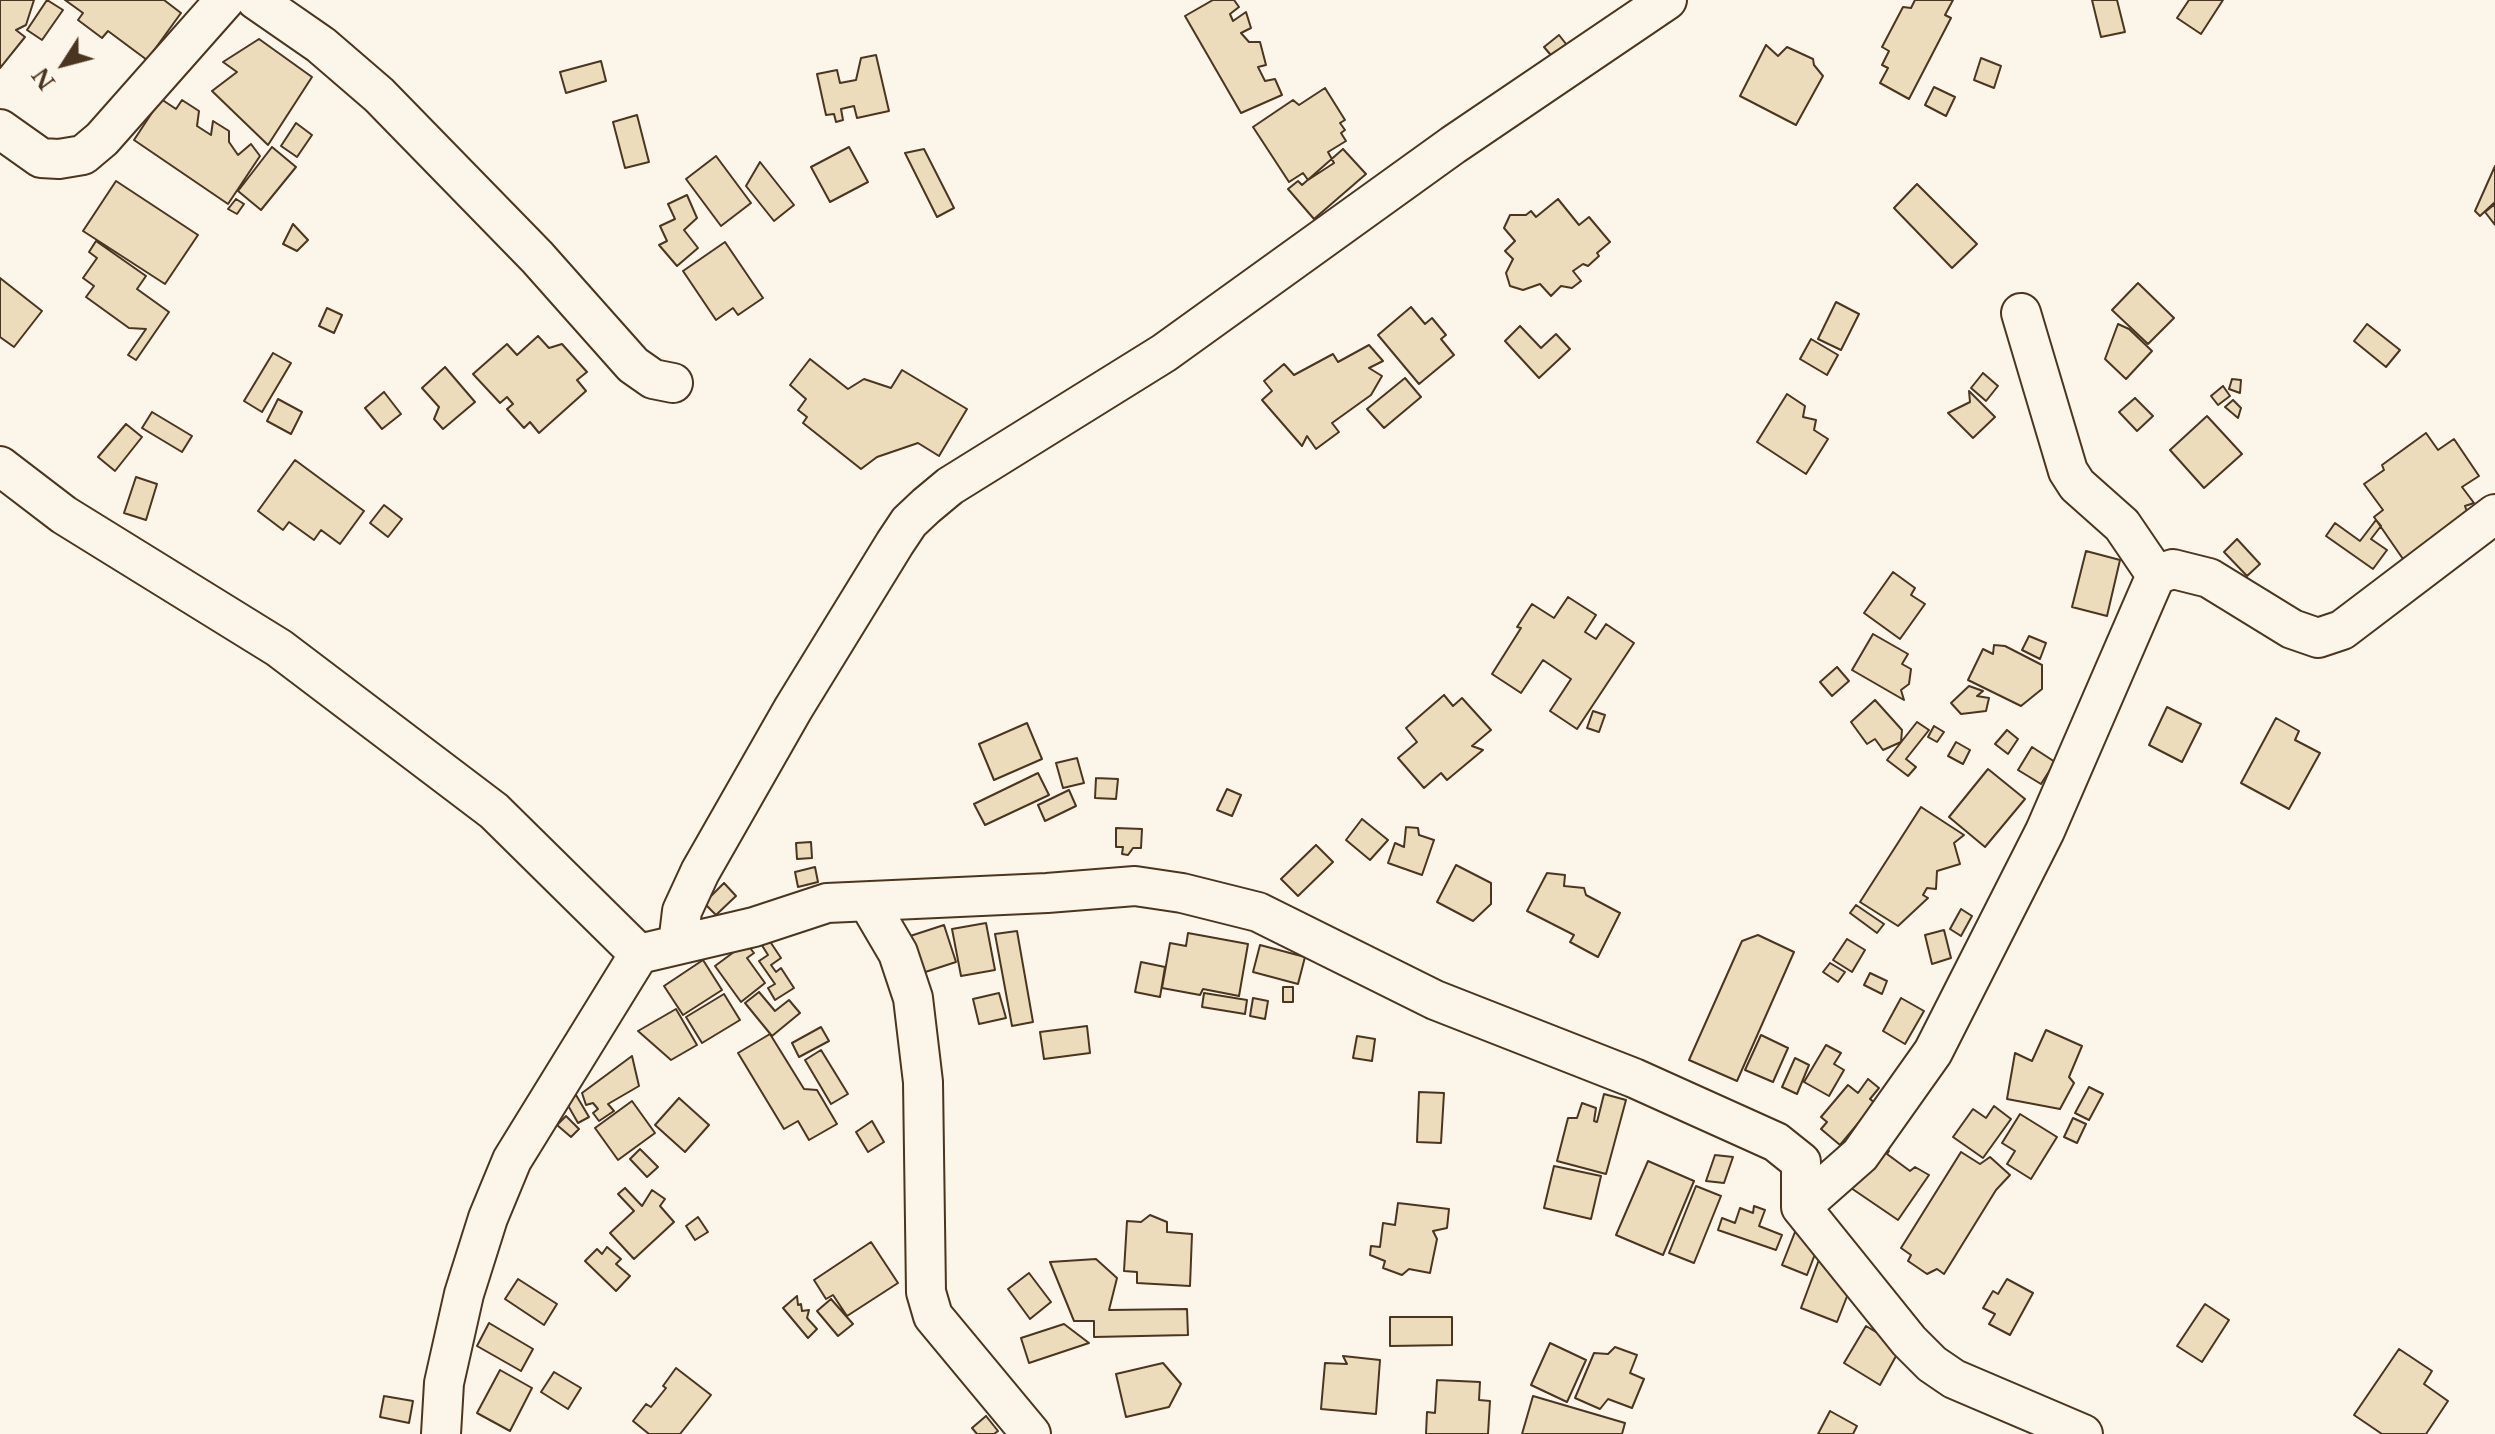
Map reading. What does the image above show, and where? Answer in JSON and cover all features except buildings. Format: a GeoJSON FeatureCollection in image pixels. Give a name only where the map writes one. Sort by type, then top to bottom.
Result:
{"type":"FeatureCollection","features":[{"type":"Feature","properties":{"kind":"street"},"geometry":{"type":"LineString","coordinates":[[0,129],[41,158],[83,155],[102,139],[225,0]]}},
{"type":"Feature","properties":{"kind":"street"},"geometry":{"type":"LineString","coordinates":[[256,0],[321,45],[379,95],[537,257],[633,365],[653,379],[673,383]]}},
{"type":"Feature","properties":{"kind":"street"},"geometry":{"type":"LineString","coordinates":[[678,944],[682,911],[700,872],[801,696],[909,522],[950,486],[1164,353],[1453,145],[1667,0]]}},
{"type":"Feature","properties":{"kind":"street"},"geometry":{"type":"LineString","coordinates":[[2021,313],[2068,471],[2077,485],[2122,525],[2156,575]]}},
{"type":"Feature","properties":{"kind":"street"},"geometry":{"type":"LineString","coordinates":[[0,466],[64,515],[279,648],[494,811],[639,954]]}},
{"type":"Feature","properties":{"kind":"street"},"geometry":{"type":"LineString","coordinates":[[1801,1207],[1860,1155],[1933,1052],[2045,831],[2156,575],[2173,569],[2209,578],[2292,629],[2318,638],[2342,630],[2495,514]]}},
{"type":"Feature","properties":{"kind":"street"},"geometry":{"type":"LineString","coordinates":[[441,1434],[444,1383],[464,1294],[488,1218],[512,1160],[639,954],[754,927],[827,903],[1135,886],[1182,893],[1258,912],[1435,1000],[1634,1078],[1776,1142],[1801,1162],[1801,1207],[1909,1341],[1932,1364],[1954,1379],[2083,1434]]}},
{"type":"Feature","properties":{"kind":"street"},"geometry":{"type":"LineString","coordinates":[[868,902],[898,953],[913,998],[923,1082],[926,1292],[933,1316],[1031,1434]]}}]}
